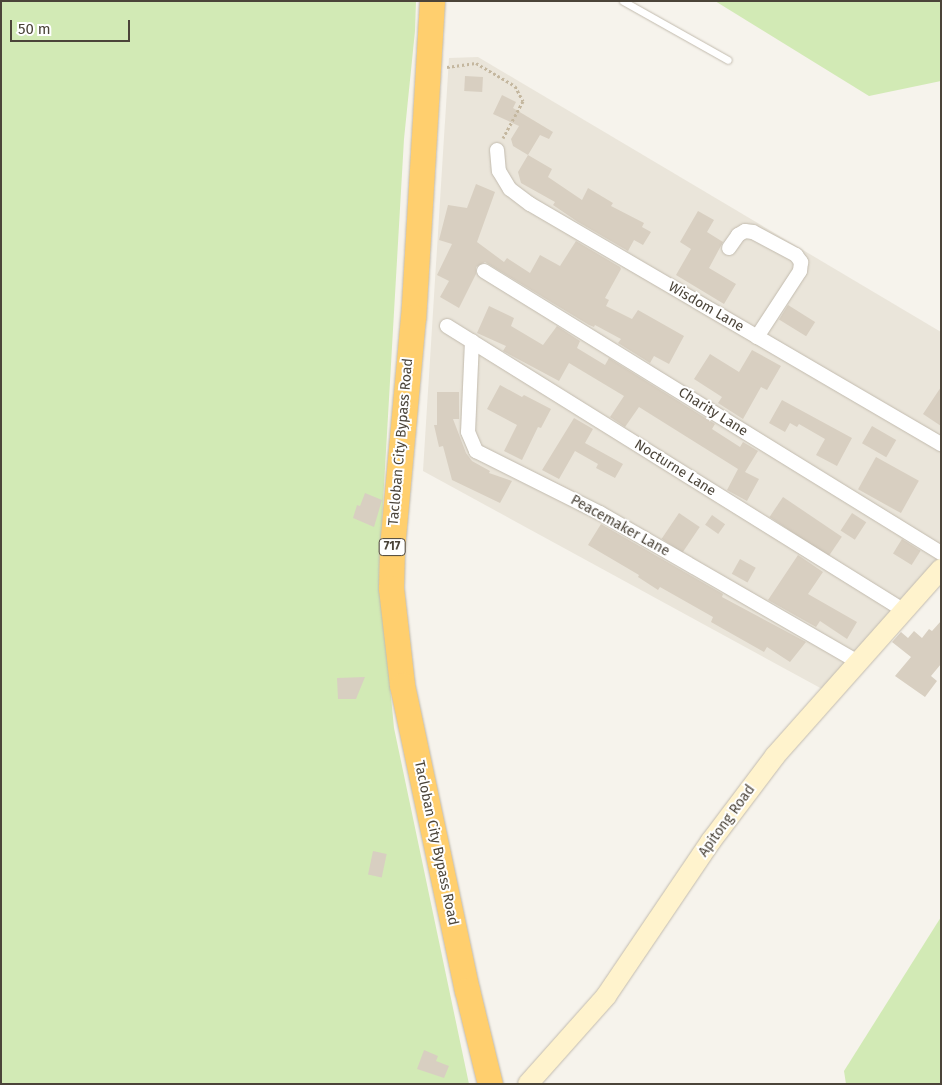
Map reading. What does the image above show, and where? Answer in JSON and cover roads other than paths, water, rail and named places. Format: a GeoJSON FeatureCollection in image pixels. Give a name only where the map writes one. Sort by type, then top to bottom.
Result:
{"type":"FeatureCollection","features":[{"type":"Feature","properties":{"kind":"highway","name":"Tacloban City Bypass Road"},"geometry":{"type":"LineString","coordinates":[[432,1],[413,317],[392,548],[391,588],[402,685],[467,990],[490,1084]]}},
{"type":"Feature","properties":{"kind":"street","name":"Wisdom Lane"},"geometry":{"type":"LineString","coordinates":[[497,150],[499,171],[510,189],[530,204],[941,444]]}},
{"type":"Feature","properties":{"kind":"street"},"geometry":{"type":"LineString","coordinates":[[729,248],[738,235],[744,231],[753,232],[796,255],[801,262],[800,271],[757,336]]}},
{"type":"Feature","properties":{"kind":"street","name":"Charity Lane"},"geometry":{"type":"LineString","coordinates":[[484,272],[941,553]]}},
{"type":"Feature","properties":{"kind":"street","name":"Nocturne Lane"},"geometry":{"type":"LineString","coordinates":[[447,326],[903,610]]}},
{"type":"Feature","properties":{"kind":"street","name":"Peacemaker Lane"},"geometry":{"type":"LineString","coordinates":[[472,341],[468,432],[476,451],[600,513],[858,662]]}},
{"type":"Feature","properties":{"kind":"street","name":"Apitong Road"},"geometry":{"type":"LineString","coordinates":[[528,1084],[606,996],[711,841],[775,756],[941,569]]}},
{"type":"Feature","properties":{"kind":"lane"},"geometry":{"type":"LineString","coordinates":[[623,1],[728,60]]}}]}
